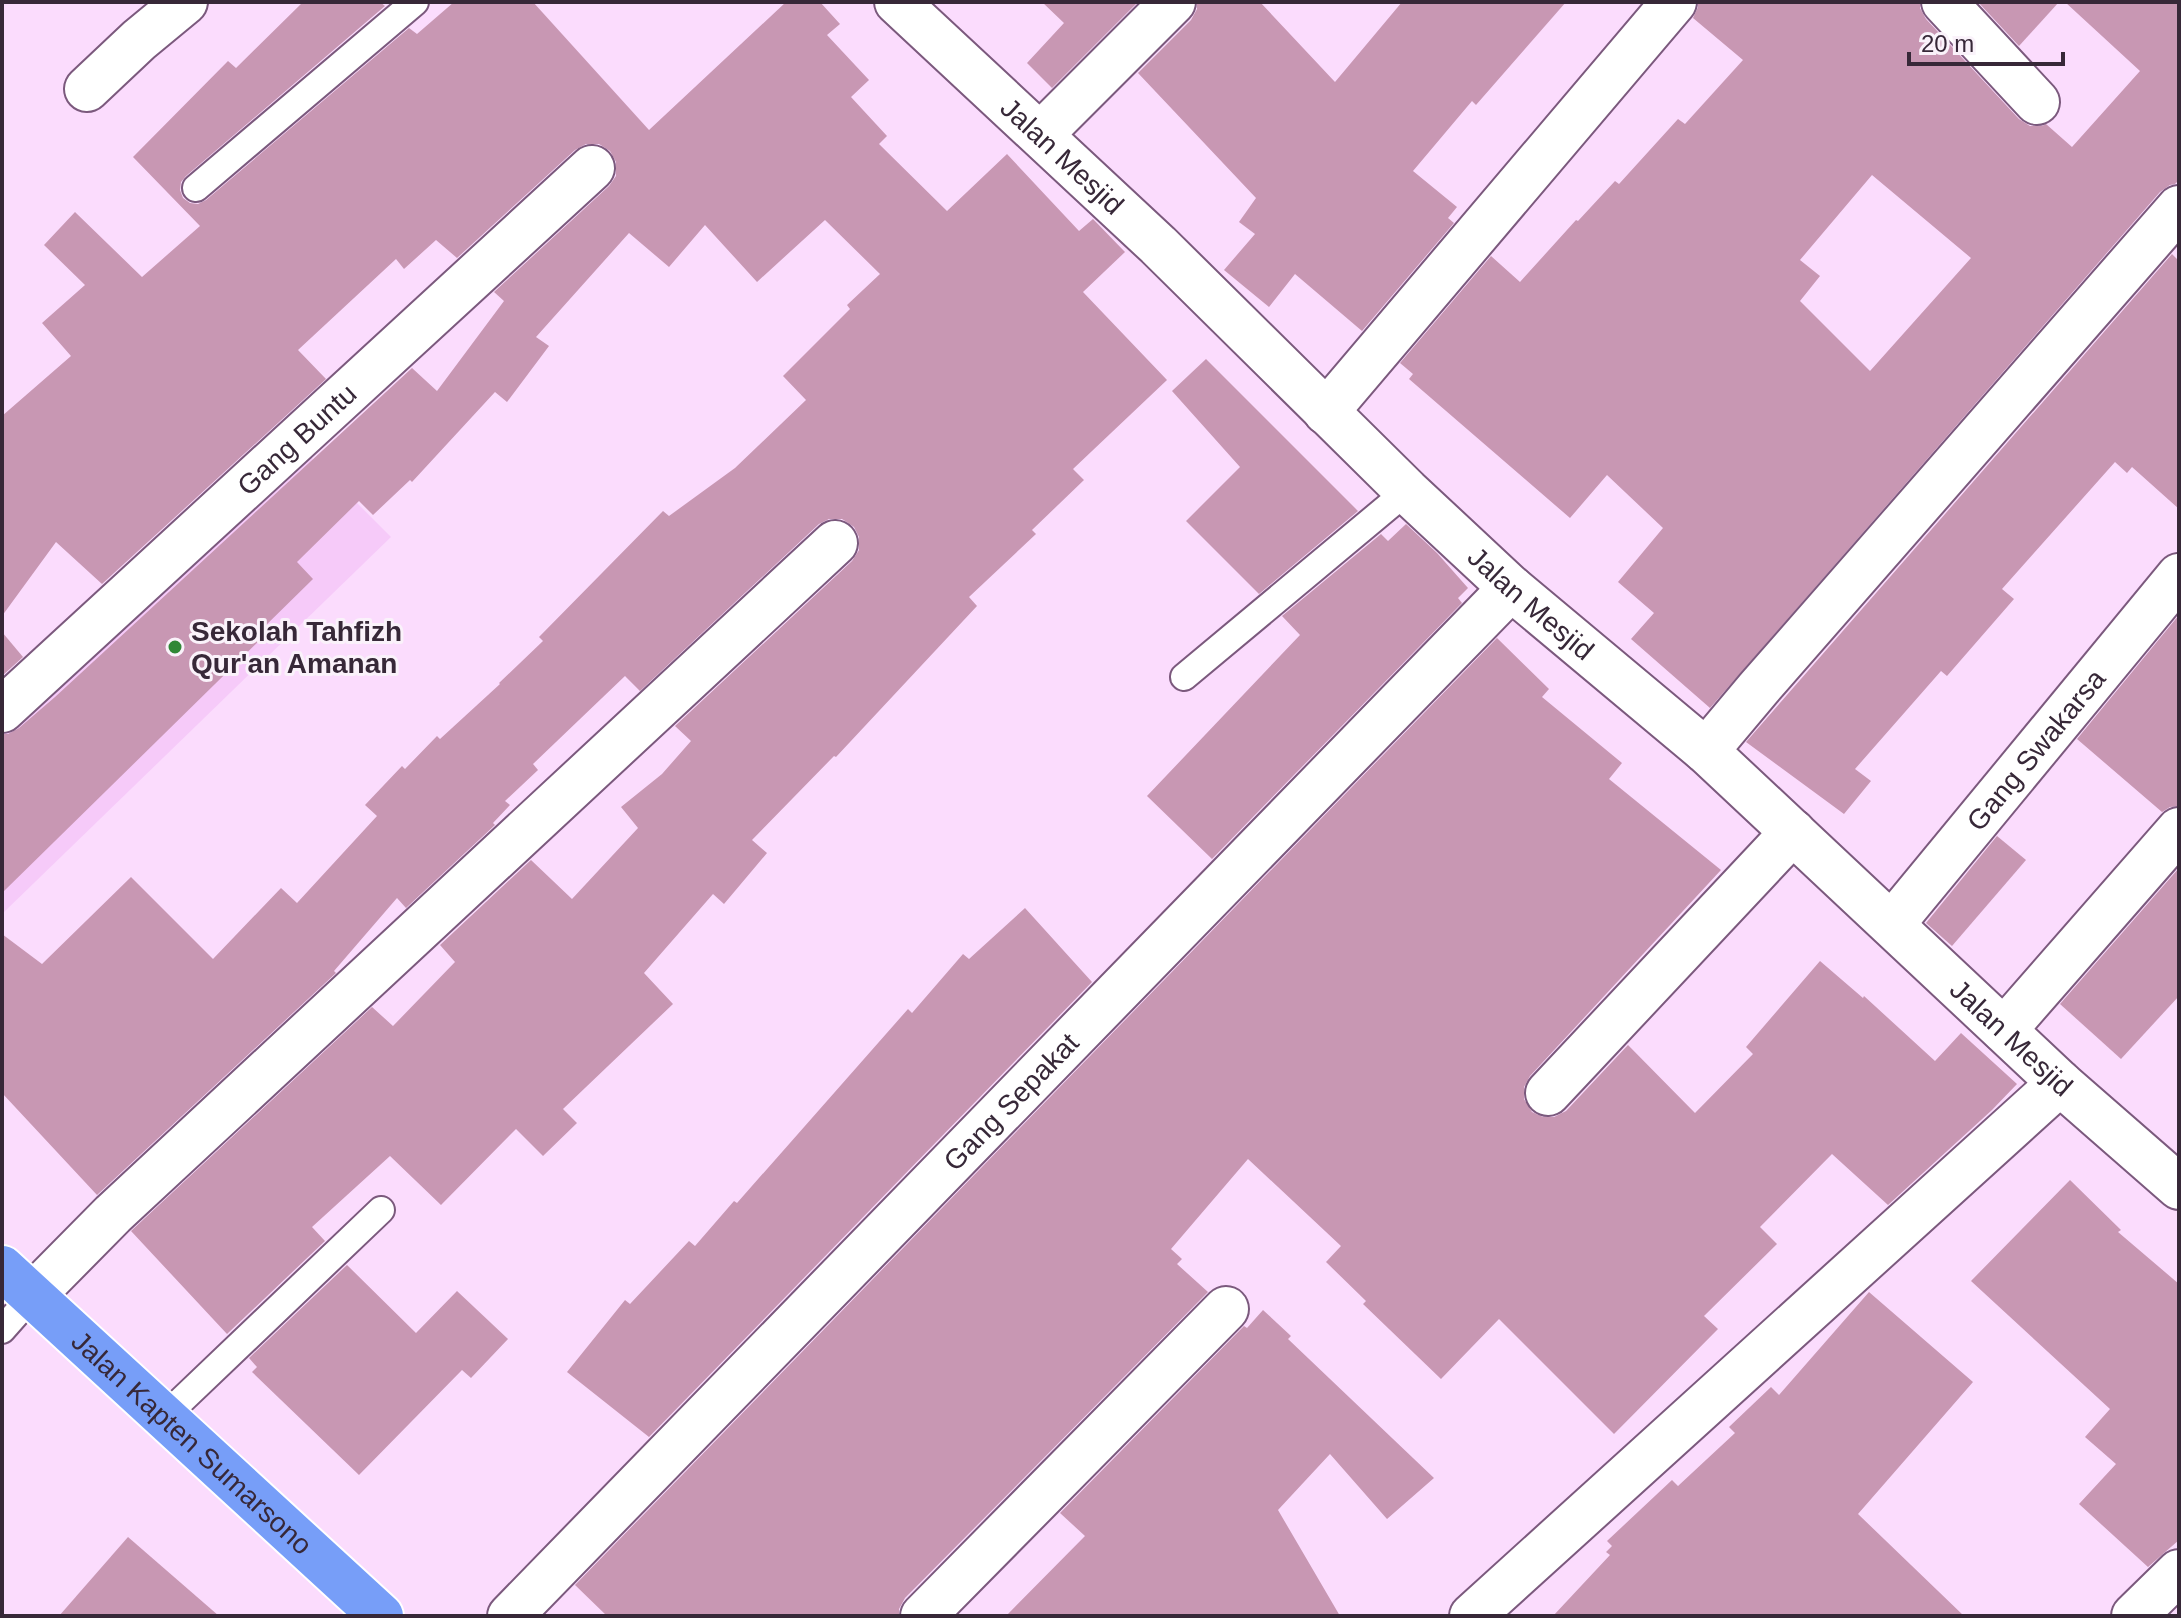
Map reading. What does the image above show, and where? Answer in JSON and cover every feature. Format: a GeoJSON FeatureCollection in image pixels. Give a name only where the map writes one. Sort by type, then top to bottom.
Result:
{"type":"FeatureCollection","features":[{"type":"Feature","properties":{"kind":"highway","name":"Jalan Kapten Sumarsono"},"geometry":{"type":"LineString","coordinates":[[17,1282],[381,1616]]}},
{"type":"Feature","properties":{"kind":"street"},"geometry":{"type":"LineString","coordinates":[[87,89],[185,2]]}},
{"type":"Feature","properties":{"kind":"street","name":"Jalan Mesjid"},"geometry":{"type":"LineString","coordinates":[[897,2],[1158,245],[1407,491],[1511,588],[1706,751],[2060,1083],[2179,1187]]}},
{"type":"Feature","properties":{"kind":"street"},"geometry":{"type":"LineString","coordinates":[[1041,134],[1173,2]]}},
{"type":"Feature","properties":{"kind":"street"},"geometry":{"type":"LineString","coordinates":[[1326,412],[1674,2]]}},
{"type":"Feature","properties":{"kind":"street"},"geometry":{"type":"LineString","coordinates":[[1944,2],[2037,102]]}},
{"type":"Feature","properties":{"kind":"street","name":"Gang Buntu"},"geometry":{"type":"LineString","coordinates":[[2,710],[592,168]]}},
{"type":"Feature","properties":{"kind":"street"},"geometry":{"type":"LineString","coordinates":[[1706,751],[2179,208]]}},
{"type":"Feature","properties":{"kind":"street"},"geometry":{"type":"LineString","coordinates":[[17,1282],[113,1214],[835,543]]}},
{"type":"Feature","properties":{"kind":"street","name":"Gang Swakarsa"},"geometry":{"type":"LineString","coordinates":[[1892,924],[2179,576]]}},
{"type":"Feature","properties":{"kind":"street","name":"Gang Sepakat"},"geometry":{"type":"LineString","coordinates":[[510,1616],[1511,588]]}},
{"type":"Feature","properties":{"kind":"street"},"geometry":{"type":"LineString","coordinates":[[2004,1030],[2179,830]]}},
{"type":"Feature","properties":{"kind":"street"},"geometry":{"type":"LineString","coordinates":[[1548,1093],[1793,832]]}},
{"type":"Feature","properties":{"kind":"street"},"geometry":{"type":"LineString","coordinates":[[1472,1616],[2060,1083]]}},
{"type":"Feature","properties":{"kind":"street"},"geometry":{"type":"LineString","coordinates":[[923,1616],[1226,1309]]}},
{"type":"Feature","properties":{"kind":"street"},"geometry":{"type":"LineString","coordinates":[[2134,1616],[2179,1572]]}},
{"type":"Feature","properties":{"kind":"lane"},"geometry":{"type":"LineString","coordinates":[[196,188],[415,2]]}},
{"type":"Feature","properties":{"kind":"lane"},"geometry":{"type":"LineString","coordinates":[[1184,677],[1407,491]]}},
{"type":"Feature","properties":{"kind":"lane"},"geometry":{"type":"LineString","coordinates":[[163,1418],[381,1210]]}},
{"type":"Feature","properties":{"kind":"lane"},"geometry":{"type":"LineString","coordinates":[[2,1330],[17,1282]]}},
{"type":"Feature","properties":{"kind":"shaded area","name":"Sekolah Tahfizh Qur'an Amanan"},"geometry":{"type":"Polygon","coordinates":[[[296,442],[391,537],[2,914],[2,714],[296,442]]]}},
{"type":"Feature","properties":{"kind":"building"},"geometry":{"type":"Polygon","coordinates":[[[303,2],[380,2],[385,6],[186,176],[180,190],[183,198],[190,203],[198,204],[206,200],[409,28],[417,34],[454,2],[533,2],[649,130],[786,2],[820,2],[840,24],[827,35],[869,80],[851,97],[887,136],[879,144],[947,211],[1007,154],[1079,231],[1093,219],[1125,252],[1083,292],[1167,380],[1073,469],[1084,480],[1032,530],[1036,534],[969,597],[977,606],[836,757],[752,840],[767,853],[724,904],[713,894],[644,973],[673,1004],[563,1109],[577,1123],[543,1156],[516,1129],[441,1205],[390,1156],[312,1227],[325,1241],[227,1334],[131,1231],[372,1007],[393,1026],[455,962],[440,945],[531,860],[572,899],[638,828],[621,807],[662,774],[691,741],[675,726],[852,561],[859,550],[859,537],[854,527],[842,519],[829,519],[819,524],[640,691],[625,676],[533,764],[538,770],[505,801],[510,805],[493,823],[495,825],[406,908],[397,898],[334,971],[336,973],[97,1195],[2,1093],[2,934],[42,964],[131,877],[213,959],[281,888],[297,903],[377,816],[365,805],[402,766],[405,769],[437,736],[440,739],[500,684],[543,641],[539,637],[663,511],[669,516],[735,468],[806,400],[783,376],[850,309],[847,305],[880,274],[825,220],[757,282],[705,225],[669,267],[629,233],[536,337],[549,346],[507,402],[495,392],[412,482],[410,480],[373,515],[359,501],[297,562],[313,579],[258,633],[263,637],[2,893],[2,734],[19,728],[55,697],[412,368],[437,391],[504,301],[494,292],[609,186],[616,176],[616,162],[610,151],[599,144],[586,144],[575,150],[457,258],[436,240],[404,269],[396,259],[298,350],[326,379],[102,584],[56,542],[2,616],[2,416],[71,356],[42,323],[85,285],[44,245],[75,212],[142,277],[200,226],[133,157],[228,61],[236,68],[303,2]]]}},
{"type":"Feature","properties":{"kind":"building"},"geometry":{"type":"Polygon","coordinates":[[[1042,2],[1138,2],[1052,88],[1027,63],[1064,23],[1042,2]]]}},
{"type":"Feature","properties":{"kind":"building"},"geometry":{"type":"Polygon","coordinates":[[[1197,2],[1260,2],[1335,82],[1402,2],[1566,2],[1476,105],[1472,101],[1413,171],[1457,207],[1448,218],[1454,223],[1362,331],[1295,274],[1269,307],[1224,270],[1255,234],[1239,222],[1256,198],[1138,73],[1191,20],[1197,2]]]}},
{"type":"Feature","properties":{"kind":"building"},"geometry":{"type":"Polygon","coordinates":[[[1698,2],[1920,2],[1926,19],[2019,119],[2030,126],[2046,124],[2072,147],[2140,71],[2065,2],[2179,2],[2179,180],[2160,192],[1710,708],[1631,639],[1654,613],[1618,582],[1663,528],[1607,475],[1570,518],[1409,379],[1413,374],[1400,363],[1491,256],[1520,282],[1615,181],[1619,184],[1678,119],[1685,124],[1743,60],[1693,18],[1698,2]],[[1872,175],[1800,260],[1820,276],[1800,301],[1870,371],[1971,258],[1872,175]]]}},
{"type":"Feature","properties":{"kind":"building"},"geometry":{"type":"Polygon","coordinates":[[[1978,2],[2059,2],[2019,46],[1978,2]]]}},
{"type":"Feature","properties":{"kind":"building"},"geometry":{"type":"Polygon","coordinates":[[[2172,254],[2179,261],[2179,509],[2132,467],[2127,473],[2115,462],[2002,589],[2014,599],[1947,676],[1941,671],[1855,769],[1871,781],[1844,814],[1746,742],[2172,254]]]}},
{"type":"Feature","properties":{"kind":"building"},"geometry":{"type":"Polygon","coordinates":[[[1206,359],[1358,511],[1259,594],[1186,521],[1240,467],[1172,391],[1206,359]]]}},
{"type":"Feature","properties":{"kind":"building"},"geometry":{"type":"Polygon","coordinates":[[[1406,524],[1468,588],[1458,598],[1462,603],[1212,859],[1147,796],[1300,635],[1282,616],[1381,534],[1388,541],[1406,524]]]}},
{"type":"Feature","properties":{"kind":"building"},"geometry":{"type":"Polygon","coordinates":[[[2179,615],[2179,806],[2162,812],[2077,739],[2179,615]]]}},
{"type":"Feature","properties":{"kind":"building"},"geometry":{"type":"Polygon","coordinates":[[[2,632],[23,657],[2,676],[2,632]]]}},
{"type":"Feature","properties":{"kind":"building"},"geometry":{"type":"Polygon","coordinates":[[[1497,638],[1549,689],[1542,697],[1622,763],[1609,779],[1721,870],[1530,1076],[1524,1087],[1524,1099],[1532,1112],[1543,1117],[1554,1117],[1566,1111],[1628,1045],[1695,1113],[1753,1054],[1746,1047],[1820,961],[1864,996],[1935,1061],[1961,1033],[2017,1084],[1888,1205],[1832,1154],[1760,1227],[1777,1244],[1704,1316],[1718,1329],[1614,1434],[1499,1319],[1441,1379],[1363,1304],[1366,1301],[1326,1262],[1341,1246],[1248,1159],[1171,1249],[1182,1259],[1177,1264],[1208,1292],[905,1598],[899,1616],[607,1616],[575,1585],[1497,638]]]}},
{"type":"Feature","properties":{"kind":"building"},"geometry":{"type":"Polygon","coordinates":[[[1997,836],[2026,860],[1952,946],[1926,923],[1997,836]]]}},
{"type":"Feature","properties":{"kind":"building"},"geometry":{"type":"Polygon","coordinates":[[[2179,868],[2179,996],[2121,1059],[2060,1004],[2179,868]]]}},
{"type":"Feature","properties":{"kind":"building"},"geometry":{"type":"Polygon","coordinates":[[[1025,908],[1092,982],[649,1437],[567,1372],[625,1300],[630,1304],[689,1241],[695,1246],[734,1201],[737,1203],[908,1009],[912,1013],[963,954],[969,959],[1025,908]]]}},
{"type":"Feature","properties":{"kind":"building"},"geometry":{"type":"Polygon","coordinates":[[[2070,1180],[2121,1230],[2118,1232],[2179,1284],[2179,1540],[2148,1567],[2079,1504],[2116,1464],[2085,1437],[2110,1409],[1971,1281],[2070,1180]]]}},
{"type":"Feature","properties":{"kind":"building"},"geometry":{"type":"Polygon","coordinates":[[[347,1265],[416,1333],[457,1291],[508,1339],[471,1378],[462,1370],[359,1475],[252,1372],[257,1367],[249,1358],[347,1265]]]}},
{"type":"Feature","properties":{"kind":"building"},"geometry":{"type":"Polygon","coordinates":[[[1869,1292],[1973,1382],[1858,1514],[1964,1616],[1553,1616],[1610,1555],[1606,1552],[1612,1546],[1607,1541],[1672,1480],[1678,1486],[1735,1433],[1729,1427],[1771,1387],[1779,1395],[1869,1292]]]}},
{"type":"Feature","properties":{"kind":"building"},"geometry":{"type":"Polygon","coordinates":[[[1263,1310],[1291,1336],[1288,1339],[1434,1478],[1387,1519],[1330,1454],[1278,1510],[1340,1616],[1006,1616],[1085,1536],[1060,1513],[1263,1310]]]}},
{"type":"Feature","properties":{"kind":"building"},"geometry":{"type":"Polygon","coordinates":[[[128,1537],[219,1616],[59,1616],[128,1537]]]}},
{"type":"Feature","properties":{"kind":"place","name":"Sekolah Tahfizh Qur'an Amanan"},"geometry":{"type":"Point","coordinates":[175,647]}}]}
